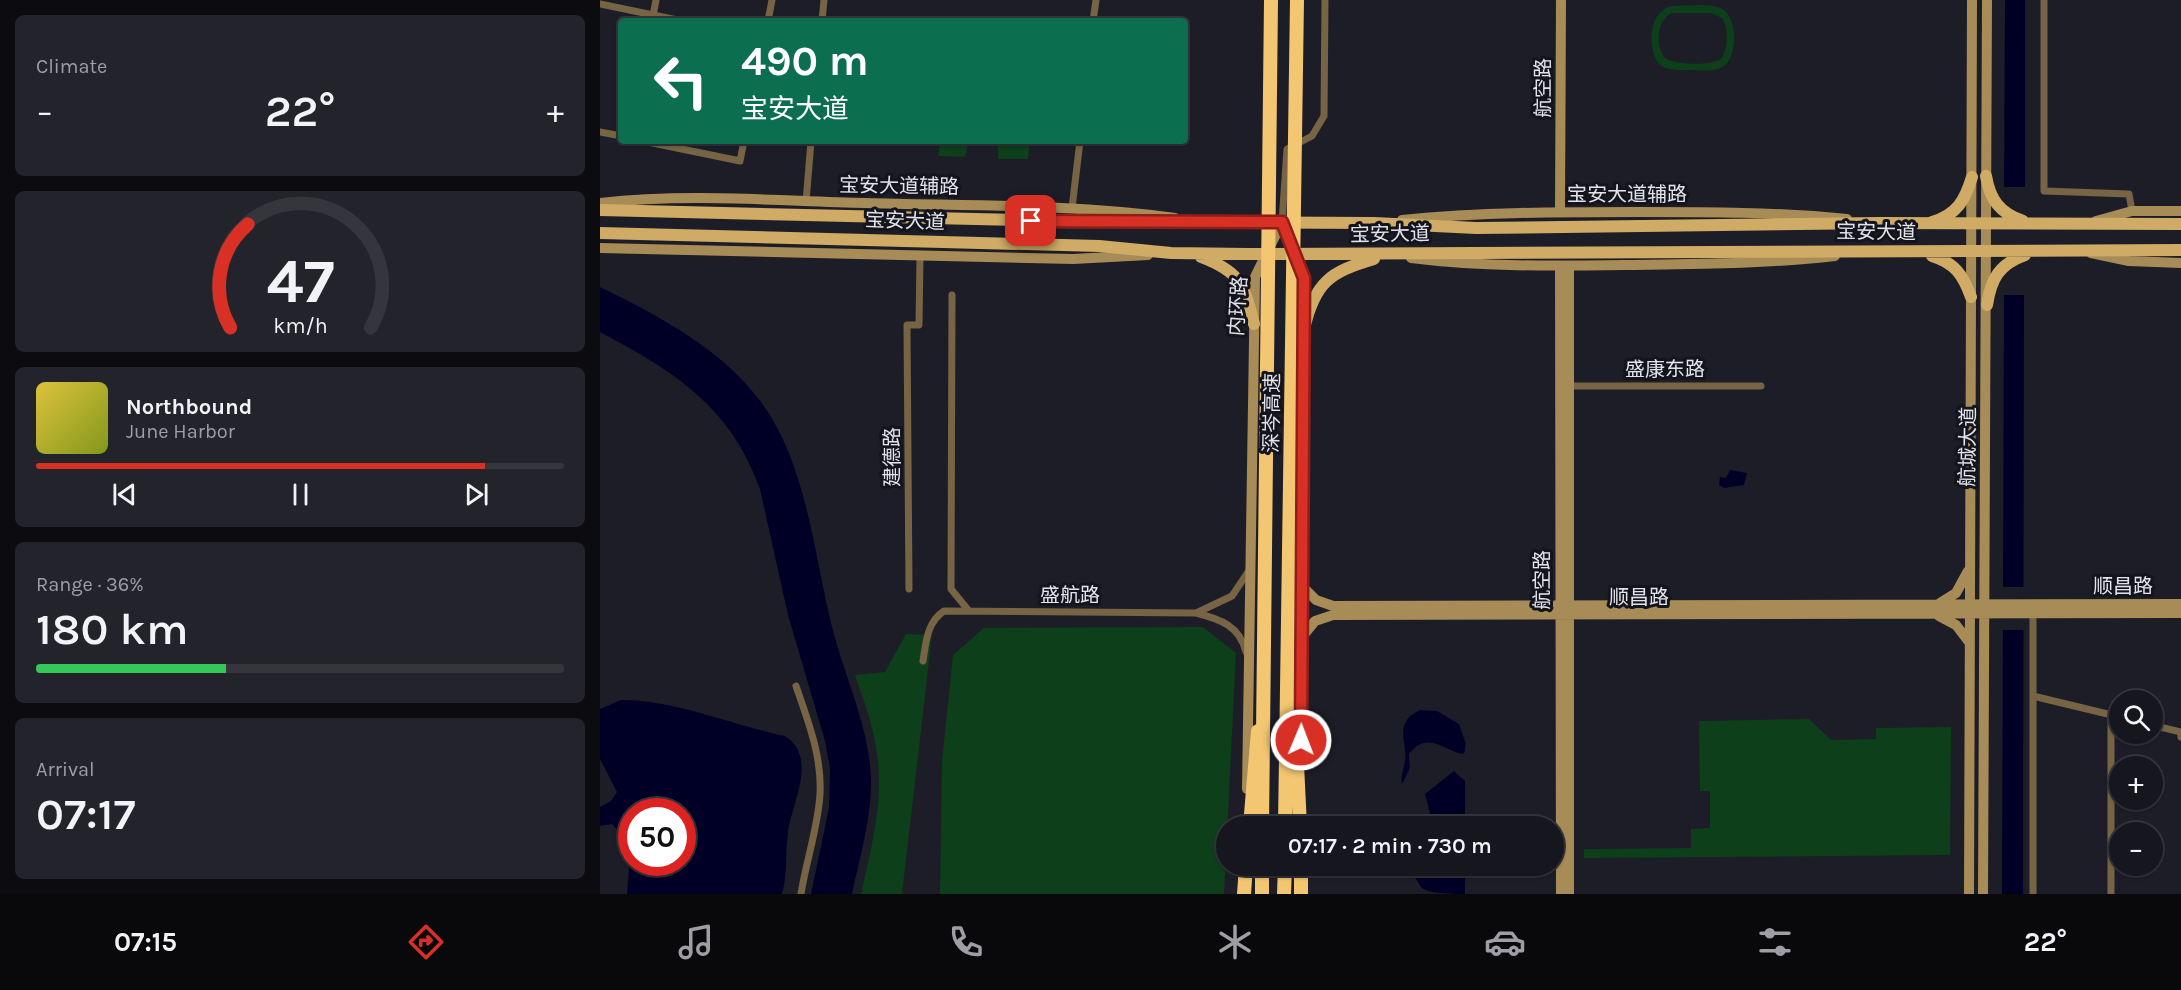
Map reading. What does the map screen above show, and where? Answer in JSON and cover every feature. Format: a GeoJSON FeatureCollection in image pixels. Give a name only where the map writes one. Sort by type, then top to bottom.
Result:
{"type":"FeatureCollection","features":[{"type":"Feature","properties":{"kind":"highway","name":"深岑高速"},"geometry":{"type":"LineString","coordinates":[[1262,816],[1271,0]]}},
{"type":"Feature","properties":{"kind":"highway","name":"深岑高速"},"geometry":{"type":"LineString","coordinates":[[1286,816],[1297,0]]}},
{"type":"Feature","properties":{"kind":"highway"},"geometry":{"type":"LineString","coordinates":[[1289,626],[1299,816]]}},
{"type":"Feature","properties":{"kind":"highway"},"geometry":{"type":"LineString","coordinates":[[1249,816],[1265,642]]}},
{"type":"Feature","properties":{"kind":"highway"},"geometry":{"type":"LineString","coordinates":[[1245,894],[1246,876]]}},
{"type":"Feature","properties":{"kind":"highway"},"geometry":{"type":"LineString","coordinates":[[1262,876],[1262,894]]}},
{"type":"Feature","properties":{"kind":"highway"},"geometry":{"type":"LineString","coordinates":[[1284,894],[1285,876]]}},
{"type":"Feature","properties":{"kind":"highway"},"geometry":{"type":"LineString","coordinates":[[1300,876],[1300,894]]}},
{"type":"Feature","properties":{"kind":"main road","name":"航空路"},"geometry":{"type":"LineString","coordinates":[[1560,212],[1561,0]]}},
{"type":"Feature","properties":{"kind":"main road","name":"航城大道"},"geometry":{"type":"LineString","coordinates":[[1970,894],[1972,0]]}},
{"type":"Feature","properties":{"kind":"main road","name":"航城大道"},"geometry":{"type":"LineString","coordinates":[[1983,894],[1987,0]]}},
{"type":"Feature","properties":{"kind":"main road"},"geometry":{"type":"LineString","coordinates":[[1986,176],[1992,197],[2000,209],[2013,218],[2039,225]]}},
{"type":"Feature","properties":{"kind":"main road"},"geometry":{"type":"LineString","coordinates":[[1921,224],[1934,221],[1957,210],[1964,199],[1972,177]]}},
{"type":"Feature","properties":{"kind":"main road","name":"宝安大道辅路"},"geometry":{"type":"LineString","coordinates":[[600,203],[638,199],[1072,208],[1112,210],[1196,221]]}},
{"type":"Feature","properties":{"kind":"main road","name":"宝安大道"},"geometry":{"type":"LineString","coordinates":[[600,210],[1100,222],[1374,223],[1487,228],[1880,223],[2181,224]]}},
{"type":"Feature","properties":{"kind":"main road"},"geometry":{"type":"LineString","coordinates":[[2085,224],[2132,211],[2181,211]]}},
{"type":"Feature","properties":{"kind":"main road","name":"宝安大道辅路"},"geometry":{"type":"LineString","coordinates":[[1374,223],[1474,213],[1560,212],[1773,212],[1880,223]]}},
{"type":"Feature","properties":{"kind":"main road","name":"内环路"},"geometry":{"type":"LineString","coordinates":[[1248,816],[1255,277],[1282,222]]}},
{"type":"Feature","properties":{"kind":"main road"},"geometry":{"type":"LineString","coordinates":[[1282,222],[1304,273],[1300,816]]}},
{"type":"Feature","properties":{"kind":"main road","name":"宝安大道"},"geometry":{"type":"LineString","coordinates":[[600,233],[1099,246],[1171,253],[1266,255],[2181,250]]}},
{"type":"Feature","properties":{"kind":"main road"},"geometry":{"type":"LineString","coordinates":[[600,248],[1073,259],[1171,253]]}},
{"type":"Feature","properties":{"kind":"main road"},"geometry":{"type":"LineString","coordinates":[[1304,329],[1311,303],[1329,277],[1346,267],[1387,255],[1467,265],[1564,266],[1768,263],[1870,252]]}},
{"type":"Feature","properties":{"kind":"main road"},"geometry":{"type":"LineString","coordinates":[[1987,305],[1991,282],[2001,268],[2023,255],[2039,252]]}},
{"type":"Feature","properties":{"kind":"main road"},"geometry":{"type":"LineString","coordinates":[[2082,252],[2129,261],[2181,263]]}},
{"type":"Feature","properties":{"kind":"main road"},"geometry":{"type":"LineString","coordinates":[[1916,253],[1940,258],[1955,266],[1961,273],[1971,297]]}},
{"type":"Feature","properties":{"kind":"main road"},"geometry":{"type":"LineString","coordinates":[[1192,254],[1225,267],[1239,279],[1244,288],[1254,324]]}},
{"type":"Feature","properties":{"kind":"main road","name":"航空路"},"geometry":{"type":"LineString","coordinates":[[1564,266],[1569,386],[1564,610],[1569,894]]}},
{"type":"Feature","properties":{"kind":"main road","name":"航空路"},"geometry":{"type":"LineString","coordinates":[[1561,894],[1564,266]]}},
{"type":"Feature","properties":{"kind":"main road"},"geometry":{"type":"LineString","coordinates":[[1970,565],[1956,593],[1937,609],[1956,625],[1970,643]]}},
{"type":"Feature","properties":{"kind":"main road","name":"顺昌路"},"geometry":{"type":"LineString","coordinates":[[1302,586],[1316,600],[1333,606],[1564,610]]}},
{"type":"Feature","properties":{"kind":"main road","name":"顺昌路"},"geometry":{"type":"LineString","coordinates":[[2031,609],[2181,604]]}},
{"type":"Feature","properties":{"kind":"main road","name":"顺昌路"},"geometry":{"type":"LineString","coordinates":[[1302,637],[1316,621],[1333,615],[1564,610],[1937,609],[2181,613]]}},
{"type":"Feature","properties":{"kind":"street"},"geometry":{"type":"LineString","coordinates":[[600,4],[652,18],[656,0]]}},
{"type":"Feature","properties":{"kind":"street"},"geometry":{"type":"LineString","coordinates":[[769,18],[772,0]]}},
{"type":"Feature","properties":{"kind":"street"},"geometry":{"type":"LineString","coordinates":[[822,18],[824,0]]}},
{"type":"Feature","properties":{"kind":"street"},"geometry":{"type":"LineString","coordinates":[[1093,18],[1096,0]]}},
{"type":"Feature","properties":{"kind":"street"},"geometry":{"type":"LineString","coordinates":[[1282,222],[1287,149],[1312,136],[1324,116],[1325,0]]}},
{"type":"Feature","properties":{"kind":"street"},"geometry":{"type":"LineString","coordinates":[[2044,0],[2044,191],[2129,194],[2132,211]]}},
{"type":"Feature","properties":{"kind":"street"},"geometry":{"type":"LineString","coordinates":[[600,132],[618,135]]}},
{"type":"Feature","properties":{"kind":"street"},"geometry":{"type":"LineString","coordinates":[[658,144],[740,161],[743,144]]}},
{"type":"Feature","properties":{"kind":"street"},"geometry":{"type":"LineString","coordinates":[[806,202],[811,144]]}},
{"type":"Feature","properties":{"kind":"street"},"geometry":{"type":"LineString","coordinates":[[1072,208],[1080,144]]}},
{"type":"Feature","properties":{"kind":"street","name":"建德路"},"geometry":{"type":"LineString","coordinates":[[909,589],[907,325],[919,325],[920,257]]}},
{"type":"Feature","properties":{"kind":"street"},"geometry":{"type":"LineString","coordinates":[[952,295],[951,589],[969,611]]}},
{"type":"Feature","properties":{"kind":"street","name":"盛康东路"},"geometry":{"type":"LineString","coordinates":[[1569,386],[1761,386]]}},
{"type":"Feature","properties":{"kind":"street"},"geometry":{"type":"LineString","coordinates":[[1196,613],[1232,596],[1246,578],[1250,562]]}},
{"type":"Feature","properties":{"kind":"street"},"geometry":{"type":"LineString","coordinates":[[2031,609],[2033,894]]}},
{"type":"Feature","properties":{"kind":"street","name":"盛航路"},"geometry":{"type":"LineString","coordinates":[[923,661],[930,626],[936,616],[944,611],[1196,613]]}},
{"type":"Feature","properties":{"kind":"street"},"geometry":{"type":"LineString","coordinates":[[1196,613],[1216,618],[1235,630],[1242,639],[1249,663]]}},
{"type":"Feature","properties":{"kind":"street"},"geometry":{"type":"LineString","coordinates":[[796,686],[815,744],[820,781],[817,819],[801,894]]}},
{"type":"Feature","properties":{"kind":"street"},"geometry":{"type":"LineString","coordinates":[[2033,696],[2109,715]]}},
{"type":"Feature","properties":{"kind":"street"},"geometry":{"type":"LineString","coordinates":[[2163,728],[2181,732],[2181,737]]}},
{"type":"Feature","properties":{"kind":"street"},"geometry":{"type":"LineString","coordinates":[[2110,744],[2111,894]]}},
{"type":"Feature","properties":{"kind":"green space"},"geometry":{"type":"Polygon","coordinates":[[[1703,5],[1715,6],[1726,12],[1733,26],[1734,44],[1725,65],[1713,70],[1680,70],[1661,66],[1652,47],[1652,29],[1659,13],[1666,8],[1703,5]],[[1672,13],[1667,17],[1659,34],[1660,48],[1666,59],[1695,64],[1717,61],[1722,58],[1726,43],[1726,27],[1722,18],[1711,13],[1672,13]]]}},
{"type":"Feature","properties":{"kind":"green space"},"geometry":{"type":"Polygon","coordinates":[[[940,144],[968,144],[965,157],[938,156],[940,144]]]}},
{"type":"Feature","properties":{"kind":"green space"},"geometry":{"type":"Polygon","coordinates":[[[998,144],[1030,144],[1028,159],[998,159],[998,144]]]}},
{"type":"Feature","properties":{"kind":"green space"},"geometry":{"type":"Polygon","coordinates":[[[1203,627],[1236,653],[1228,816],[1216,816],[1216,876],[1225,876],[1224,894],[940,894],[942,761],[953,655],[984,628],[1203,627]]]}},
{"type":"Feature","properties":{"kind":"green space"},"geometry":{"type":"Polygon","coordinates":[[[906,634],[932,635],[902,894],[861,894],[876,821],[879,784],[874,738],[855,675],[885,672],[906,634]]]}},
{"type":"Feature","properties":{"kind":"green space"},"geometry":{"type":"Polygon","coordinates":[[[1809,719],[1831,740],[1876,739],[1876,728],[1951,727],[1950,855],[1584,858],[1584,849],[1691,848],[1691,829],[1710,828],[1710,791],[1700,791],[1699,721],[1809,719]]]}},
{"type":"Feature","properties":{"kind":"water"},"geometry":{"type":"Polygon","coordinates":[[[2005,0],[2025,0],[2025,187],[2004,187],[2005,0]]]}},
{"type":"Feature","properties":{"kind":"water"},"geometry":{"type":"Polygon","coordinates":[[[600,287],[688,335],[727,365],[761,402],[790,455],[808,516],[835,638],[862,724],[869,760],[870,807],[852,894],[811,894],[829,808],[830,768],[825,741],[788,615],[760,489],[748,460],[716,413],[697,394],[676,377],[600,332],[600,287]]]}},
{"type":"Feature","properties":{"kind":"water"},"geometry":{"type":"Polygon","coordinates":[[[2004,295],[2024,295],[2023,894],[2002,894],[2004,295]]]}},
{"type":"Feature","properties":{"kind":"water"},"geometry":{"type":"Polygon","coordinates":[[[1730,470],[1747,473],[1744,485],[1724,488],[1719,485],[1720,477],[1726,478],[1730,470]]]}},
{"type":"Feature","properties":{"kind":"water"},"geometry":{"type":"Polygon","coordinates":[[[621,700],[683,708],[785,736],[795,745],[802,769],[788,833],[782,894],[627,894],[628,876],[696,876],[696,798],[618,798],[618,832],[612,824],[600,826],[600,807],[611,801],[617,792],[600,759],[600,709],[621,700]]]}},
{"type":"Feature","properties":{"kind":"water"},"geometry":{"type":"Polygon","coordinates":[[[1420,710],[1437,711],[1459,724],[1466,744],[1464,754],[1430,742],[1423,743],[1409,754],[1410,768],[1402,784],[1405,761],[1404,727],[1411,715],[1420,710]]]}},
{"type":"Feature","properties":{"kind":"water"},"geometry":{"type":"Polygon","coordinates":[[[1454,771],[1465,781],[1465,816],[1428,816],[1430,813],[1425,794],[1454,771]]]}},
{"type":"Feature","properties":{"kind":"water"},"geometry":{"type":"Polygon","coordinates":[[[1465,876],[1465,894],[1425,890],[1414,877],[1465,876]]]}},
{"type":"Feature","properties":{"kind":"pier"},"geometry":{"type":"Polygon","coordinates":[[[2000,587],[2027,587],[2026,630],[2000,630],[2000,587]]]}},
{"type":"Feature","properties":{"kind":"route"},"geometry":{"type":"LineString","coordinates":[[1031,221],[1282,222],[1304,273],[1301,740]]}}]}
